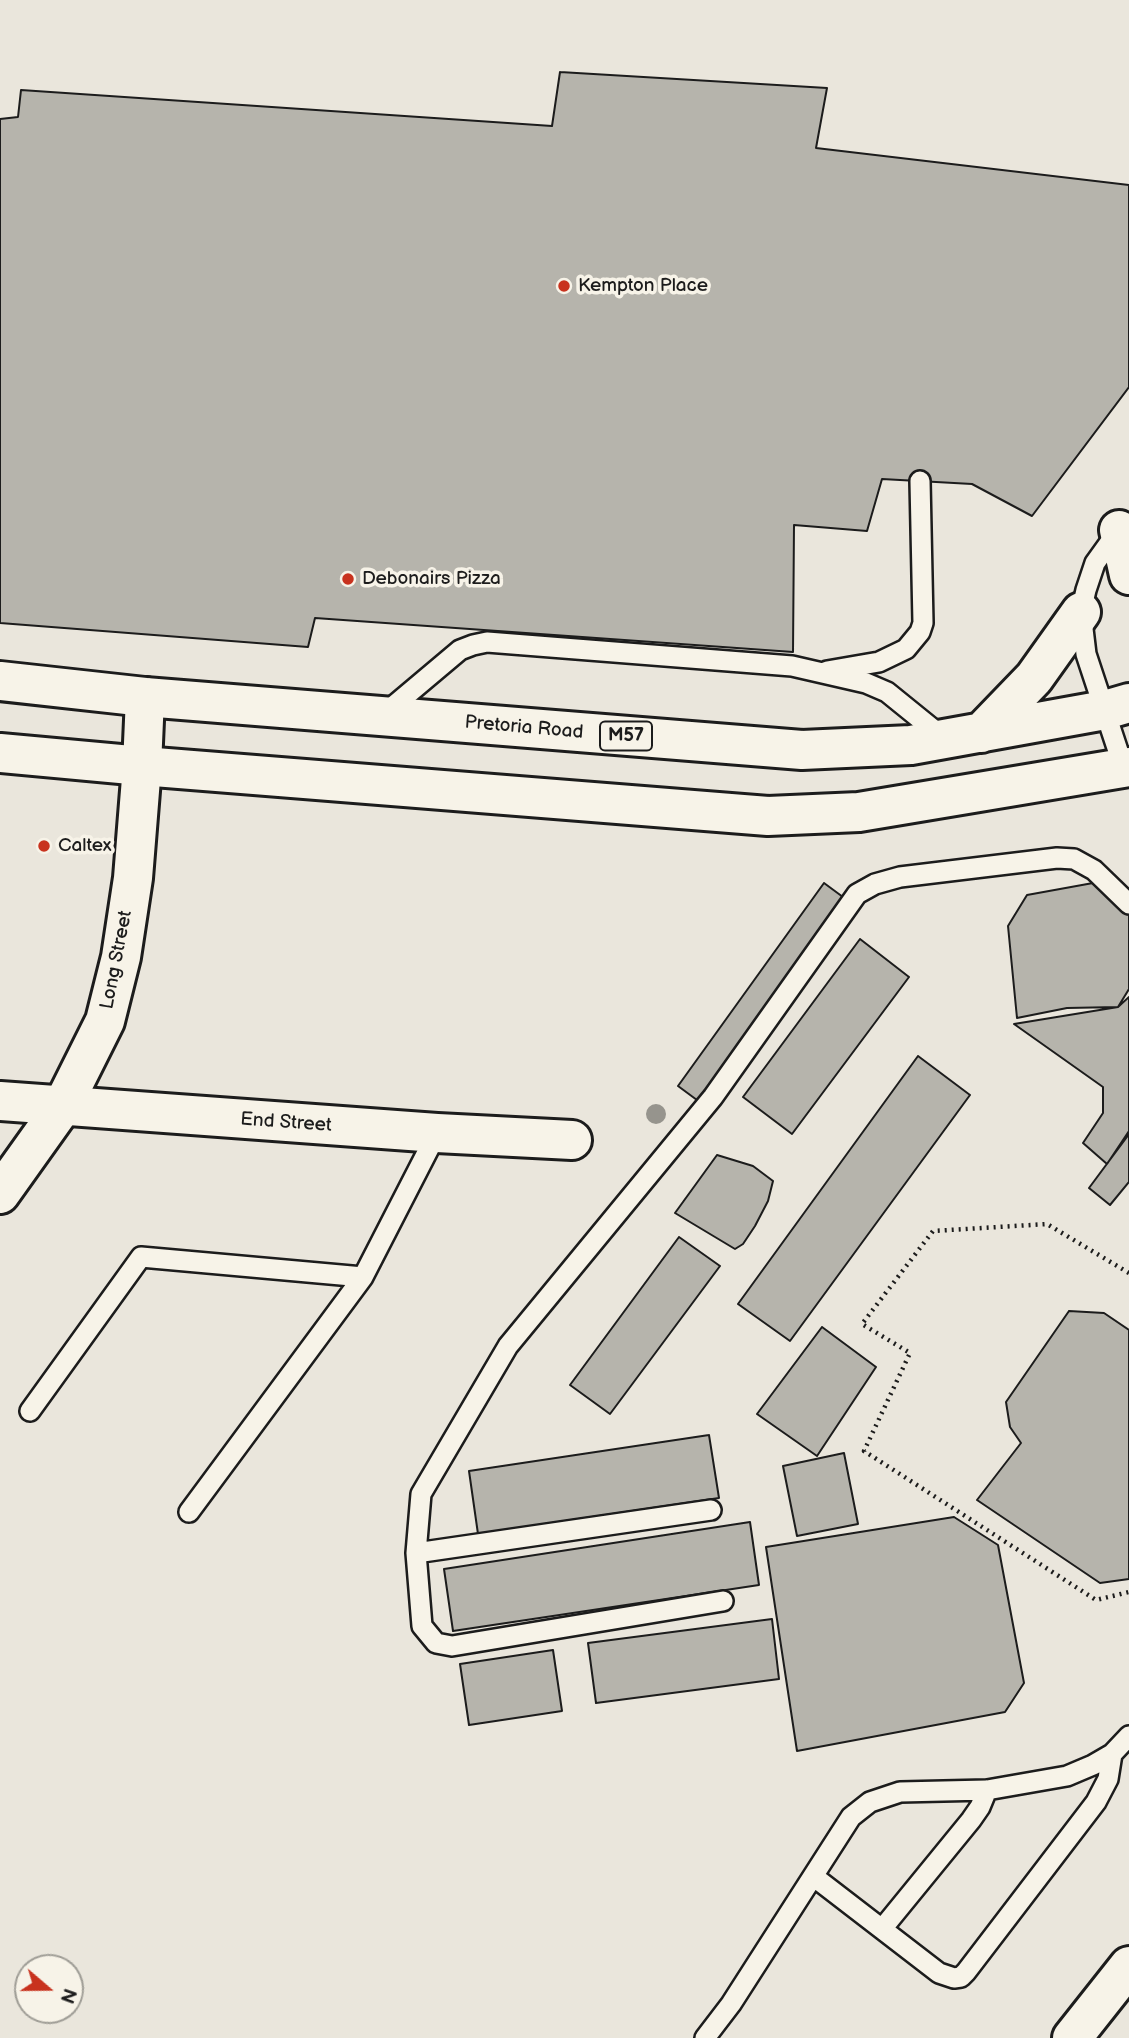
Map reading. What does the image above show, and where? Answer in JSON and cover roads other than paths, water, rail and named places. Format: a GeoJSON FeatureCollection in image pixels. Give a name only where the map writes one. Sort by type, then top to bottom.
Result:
{"type":"FeatureCollection","features":[{"type":"Feature","properties":{"kind":"main road"},"geometry":{"type":"LineString","coordinates":[[1124,523],[1129,575]]}},
{"type":"Feature","properties":{"kind":"main road"},"geometry":{"type":"LineString","coordinates":[[963,736],[1034,678],[1081,612]]}},
{"type":"Feature","properties":{"kind":"main road","name":"Pretoria Road"},"geometry":{"type":"LineString","coordinates":[[0,681],[145,697],[803,750],[911,745],[1117,707]]}},
{"type":"Feature","properties":{"kind":"main road","name":"Long Street"},"geometry":{"type":"LineString","coordinates":[[0,1194],[62,1107],[105,1021],[121,957],[133,878],[145,697]]}},
{"type":"Feature","properties":{"kind":"main road"},"geometry":{"type":"LineString","coordinates":[[0,753],[768,816],[859,813],[1127,770]]}},
{"type":"Feature","properties":{"kind":"main road","name":"End Street"},"geometry":{"type":"LineString","coordinates":[[0,1101],[437,1133],[572,1140]]}},
{"type":"Feature","properties":{"kind":"main road"},"geometry":{"type":"LineString","coordinates":[[1072,2038],[1129,1966]]}},
{"type":"Feature","properties":{"kind":"lane"},"geometry":{"type":"LineString","coordinates":[[820,672],[879,662],[906,649],[920,632],[923,623],[920,481]]}},
{"type":"Feature","properties":{"kind":"lane"},"geometry":{"type":"LineString","coordinates":[[1124,523],[1095,563],[1081,612],[1086,654],[1117,707],[1127,770]]}},
{"type":"Feature","properties":{"kind":"lane"},"geometry":{"type":"LineString","coordinates":[[380,716],[460,650],[487,642],[792,666],[866,683],[887,692],[963,736]]}},
{"type":"Feature","properties":{"kind":"lane"},"geometry":{"type":"LineString","coordinates":[[723,1601],[452,1646],[436,1643],[422,1626],[416,1553],[421,1494],[508,1346],[713,1097],[857,894],[875,884],[900,877],[1057,858],[1074,859],[1094,870],[1129,904]]}},
{"type":"Feature","properties":{"kind":"lane"},"geometry":{"type":"LineString","coordinates":[[189,1512],[363,1277],[437,1133]]}},
{"type":"Feature","properties":{"kind":"lane"},"geometry":{"type":"LineString","coordinates":[[30,1411],[141,1257],[363,1277]]}},
{"type":"Feature","properties":{"kind":"lane"},"geometry":{"type":"LineString","coordinates":[[416,1553],[711,1510]]}},
{"type":"Feature","properties":{"kind":"lane"},"geometry":{"type":"LineString","coordinates":[[705,2038],[731,2004],[851,1817],[870,1801],[900,1792],[987,1790],[1067,1776],[1112,1754],[1129,1736]]}},
{"type":"Feature","properties":{"kind":"lane"},"geometry":{"type":"LineString","coordinates":[[813,1875],[939,1973],[954,1978],[961,1977],[1096,1802],[1108,1779],[1112,1754]]}},
{"type":"Feature","properties":{"kind":"lane"},"geometry":{"type":"LineString","coordinates":[[882,1929],[971,1820],[987,1790]]}},
{"type":"Feature","properties":{"kind":"place","name":"Kempton Place"},"geometry":{"type":"Point","coordinates":[564,286]}},
{"type":"Feature","properties":{"kind":"place","name":"Debonairs Pizza"},"geometry":{"type":"Point","coordinates":[348,579]}},
{"type":"Feature","properties":{"kind":"place","name":"Caltex"},"geometry":{"type":"Point","coordinates":[44,846]}}]}
